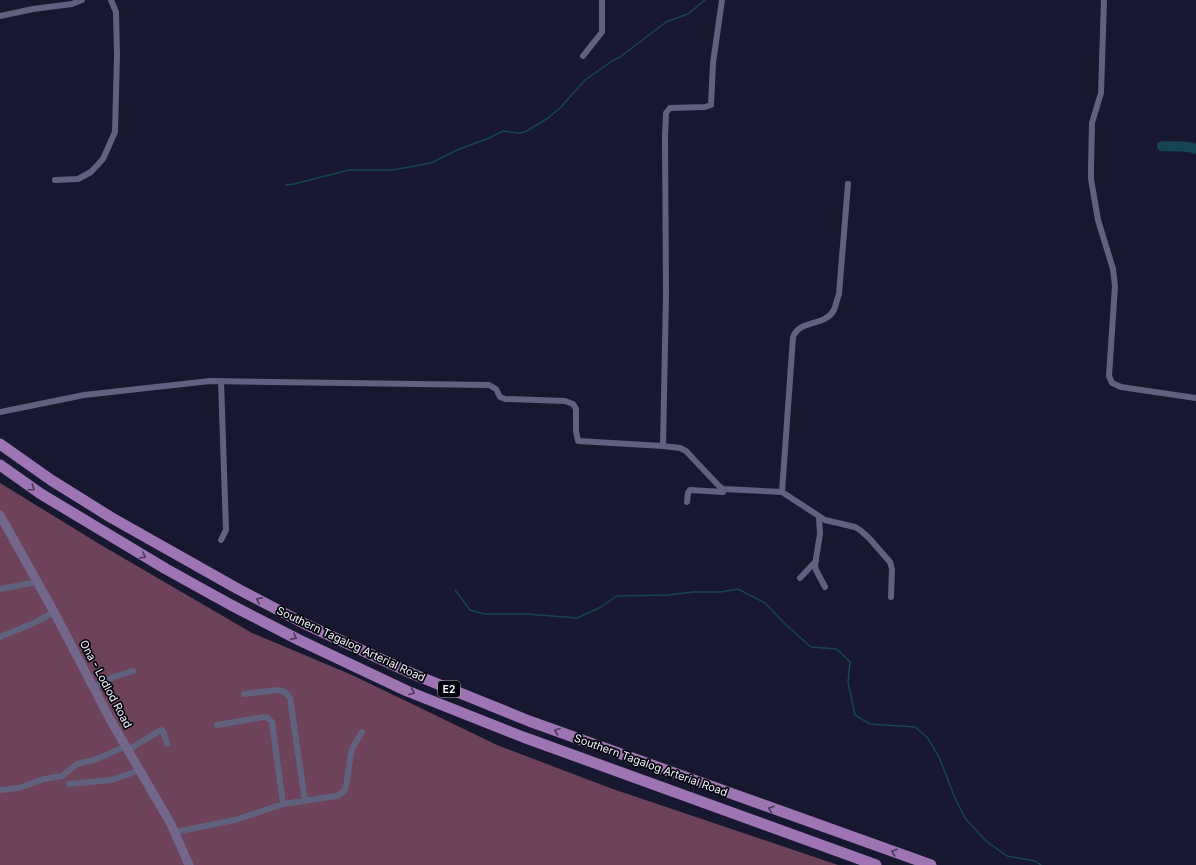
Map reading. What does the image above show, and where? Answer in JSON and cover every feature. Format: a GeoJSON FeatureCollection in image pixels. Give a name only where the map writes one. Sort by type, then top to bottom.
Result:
{"type":"FeatureCollection","features":[{"type":"Feature","properties":{"kind":"highway","name":"Southern Tagalog Arterial Road"},"geometry":{"type":"LineString","coordinates":[[0,444],[51,480],[206,571],[298,620],[413,674],[529,721],[930,865]]}},
{"type":"Feature","properties":{"kind":"highway","name":"Southern Tagalog Arterial Road"},"geometry":{"type":"LineString","coordinates":[[0,465],[41,494],[166,569],[299,640],[407,690],[523,737],[876,865]]}},
{"type":"Feature","properties":{"kind":"main road","name":"Ona - Lodlod Road"},"geometry":{"type":"LineString","coordinates":[[0,515],[54,612],[93,687],[175,832],[189,865]]}},
{"type":"Feature","properties":{"kind":"street"},"geometry":{"type":"LineString","coordinates":[[0,16],[33,9],[72,4],[82,0]]}},
{"type":"Feature","properties":{"kind":"street"},"geometry":{"type":"LineString","coordinates":[[55,180],[78,179],[91,172],[103,159],[116,132],[116,12],[111,0]]}},
{"type":"Feature","properties":{"kind":"street"},"geometry":{"type":"LineString","coordinates":[[583,56],[602,32],[602,0]]}},
{"type":"Feature","properties":{"kind":"street"},"geometry":{"type":"LineString","coordinates":[[663,446],[666,294],[666,113],[670,108],[705,107],[711,105],[713,63],[722,0]]}},
{"type":"Feature","properties":{"kind":"street"},"geometry":{"type":"LineString","coordinates":[[1104,0],[1101,93],[1092,123],[1091,179],[1098,220],[1113,269],[1116,286],[1109,376],[1112,383],[1121,387],[1196,398]]}},
{"type":"Feature","properties":{"kind":"street"},"geometry":{"type":"LineString","coordinates":[[782,492],[793,337],[795,331],[799,328],[823,320],[834,310],[839,294],[848,184]]}},
{"type":"Feature","properties":{"kind":"street"},"geometry":{"type":"LineString","coordinates":[[0,412],[84,395],[210,381],[489,385],[496,389],[500,397],[505,399],[565,401],[573,404],[576,409],[576,430],[578,441],[680,448],[686,452],[723,489],[782,492],[829,522],[855,527],[869,538],[890,562],[892,569],[891,597]]}},
{"type":"Feature","properties":{"kind":"street"},"geometry":{"type":"LineString","coordinates":[[221,381],[226,530],[222,540]]}},
{"type":"Feature","properties":{"kind":"street"},"geometry":{"type":"LineString","coordinates":[[687,502],[688,493],[690,490],[723,492],[723,489]]}},
{"type":"Feature","properties":{"kind":"street"},"geometry":{"type":"LineString","coordinates":[[819,517],[820,534],[816,570],[825,586]]}},
{"type":"Feature","properties":{"kind":"street"},"geometry":{"type":"LineString","coordinates":[[800,578],[816,561]]}},
{"type":"Feature","properties":{"kind":"street"},"geometry":{"type":"LineString","coordinates":[[0,589],[37,582]]}},
{"type":"Feature","properties":{"kind":"street"},"geometry":{"type":"LineString","coordinates":[[0,637],[34,623],[54,612]]}},
{"type":"Feature","properties":{"kind":"street"},"geometry":{"type":"LineString","coordinates":[[93,687],[133,671]]}},
{"type":"Feature","properties":{"kind":"street"},"geometry":{"type":"LineString","coordinates":[[244,694],[278,690],[285,692],[290,698],[304,800]]}},
{"type":"Feature","properties":{"kind":"street"},"geometry":{"type":"LineString","coordinates":[[217,725],[264,717],[268,718],[272,722],[282,804]]}},
{"type":"Feature","properties":{"kind":"street"},"geometry":{"type":"LineString","coordinates":[[0,790],[19,788],[44,779],[62,776],[77,764],[97,759],[127,748],[161,730],[164,731],[167,744]]}},
{"type":"Feature","properties":{"kind":"street"},"geometry":{"type":"LineString","coordinates":[[175,832],[235,820],[282,804],[337,796],[343,792],[346,786],[353,747],[362,732]]}},
{"type":"Feature","properties":{"kind":"street"},"geometry":{"type":"LineString","coordinates":[[69,784],[112,780],[140,770]]}},
{"type":"Feature","properties":{"kind":"shaded area"},"geometry":{"type":"Polygon","coordinates":[[[0,483],[101,545],[252,633],[352,675],[497,745],[610,788],[838,865],[0,865],[0,483]]]}},
{"type":"Feature","properties":{"kind":"waterway"},"geometry":{"type":"LineString","coordinates":[[286,185],[349,170],[393,170],[431,163],[457,150],[503,131],[518,133],[525,132],[548,118],[561,107],[585,80],[620,57],[666,22],[688,14],[705,0]]}},
{"type":"Feature","properties":{"kind":"waterway"},"geometry":{"type":"LineString","coordinates":[[1162,146],[1196,149]]}},
{"type":"Feature","properties":{"kind":"waterway"},"geometry":{"type":"LineString","coordinates":[[455,590],[470,610],[484,614],[527,614],[577,618],[599,608],[617,596],[720,592],[738,589],[765,603],[784,623],[811,647],[837,649],[850,662],[848,682],[855,715],[870,724],[915,727],[927,737],[939,757],[955,798],[965,818],[986,841],[1007,856],[1035,861],[1041,865]]}}]}
